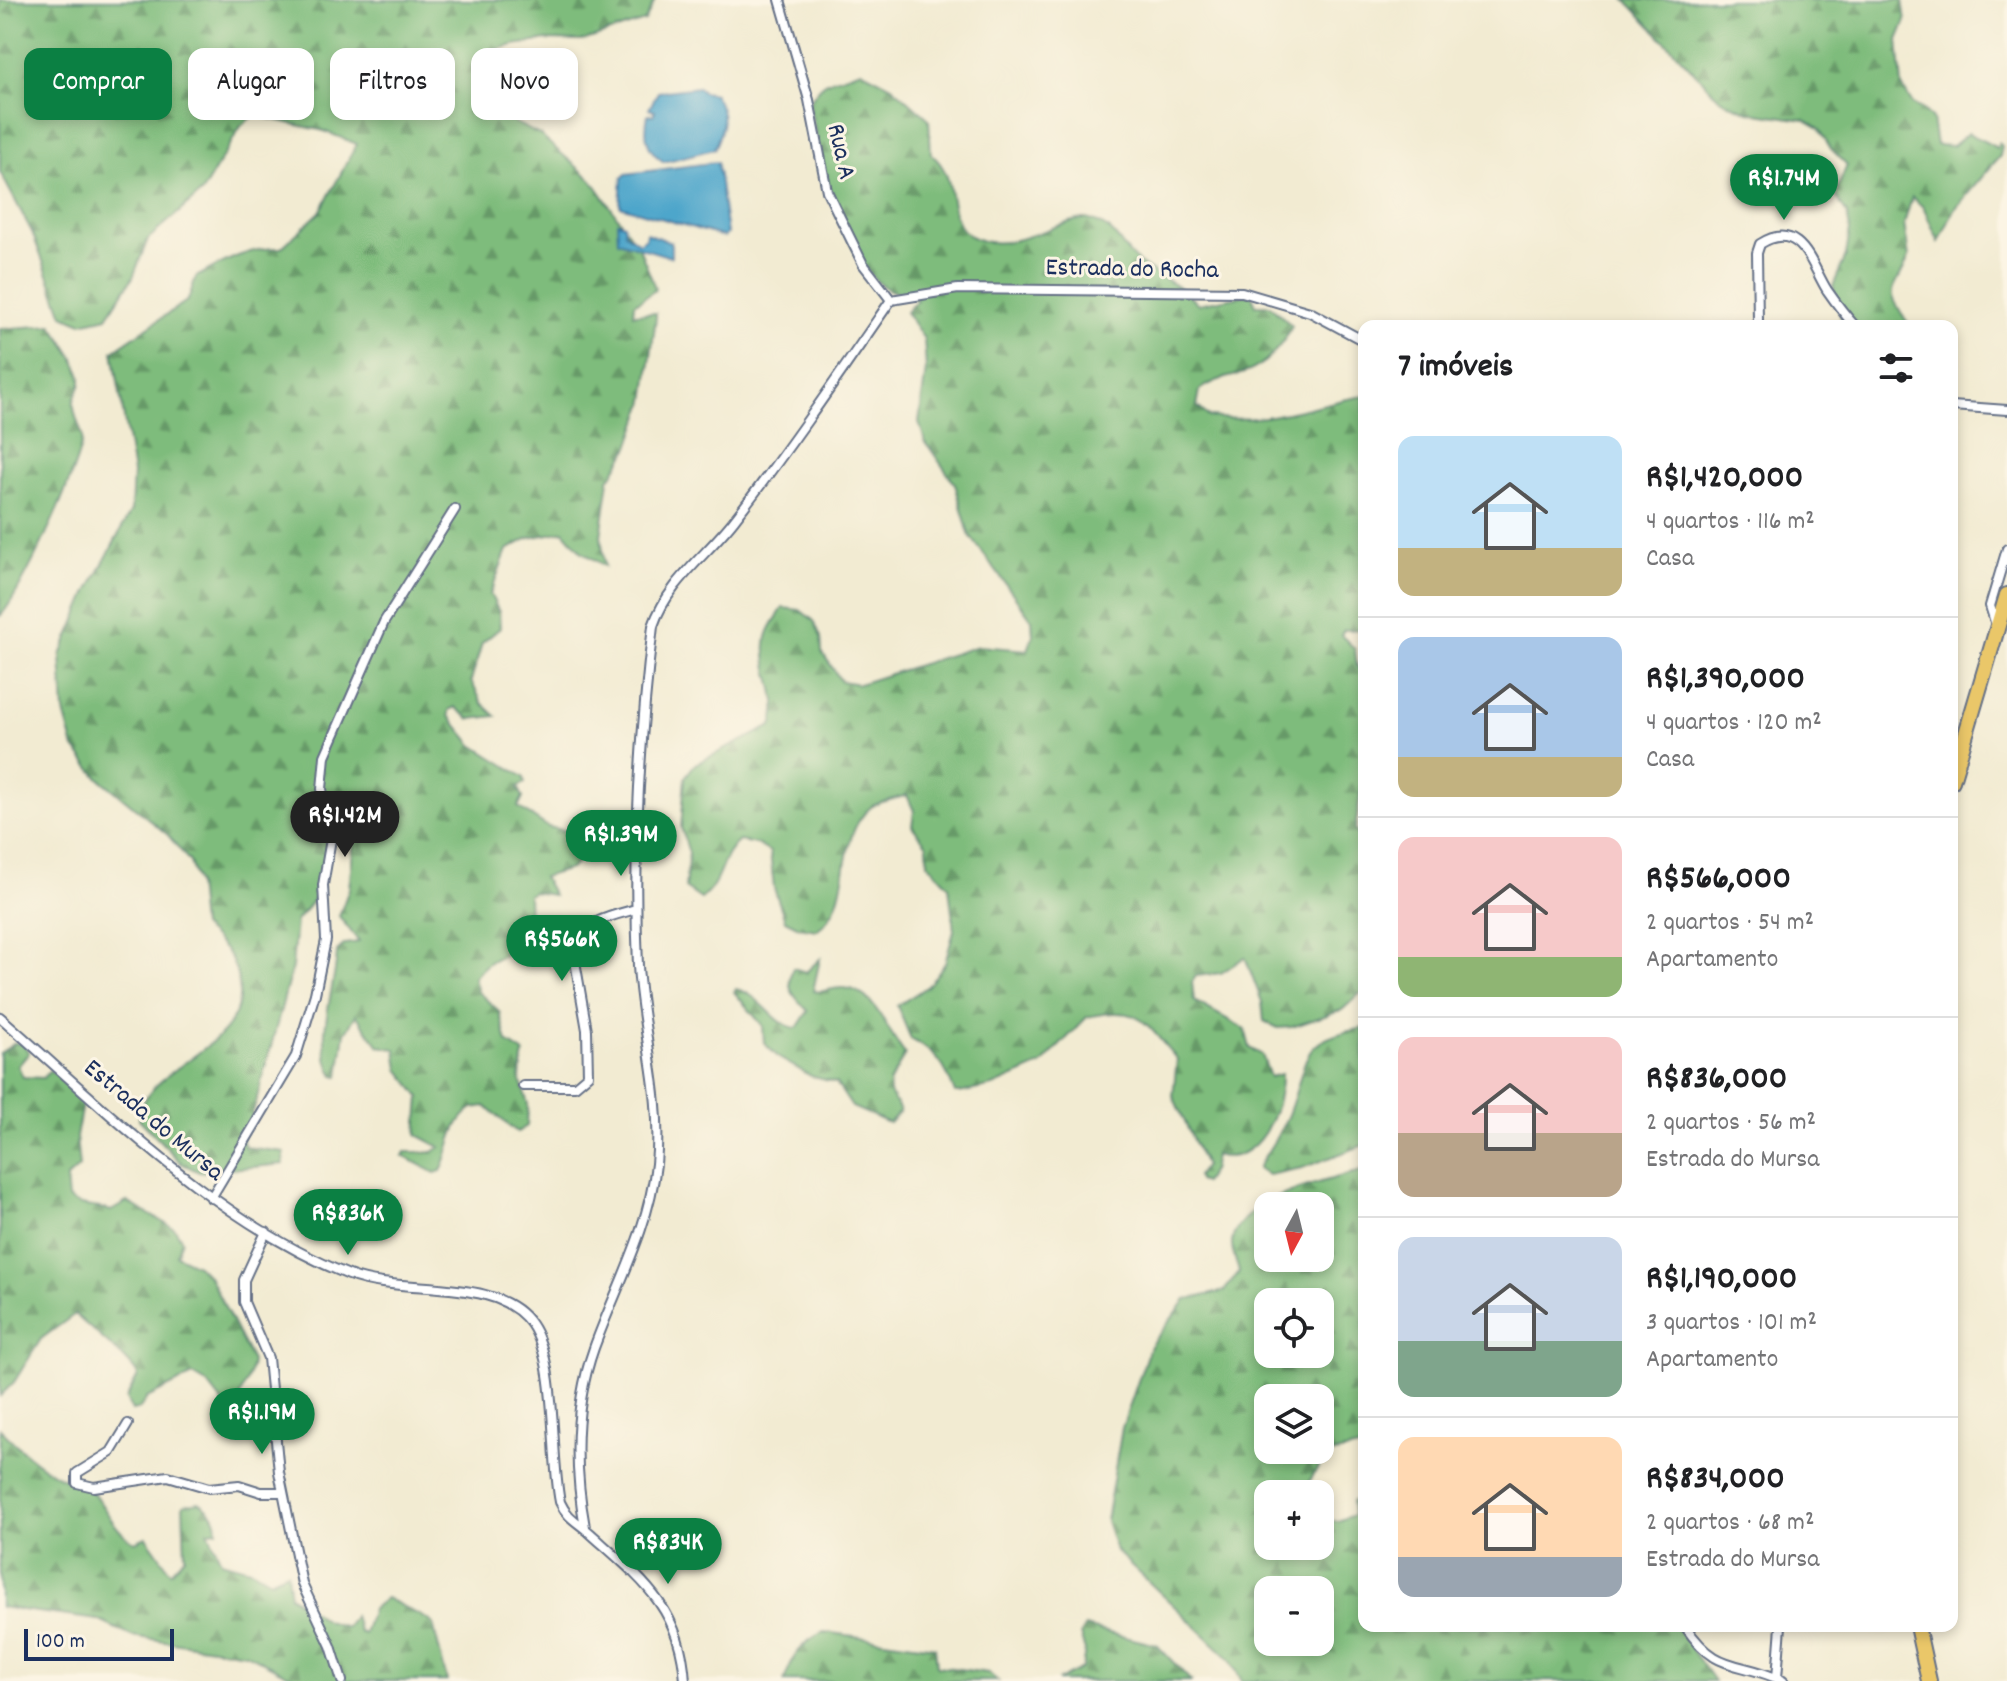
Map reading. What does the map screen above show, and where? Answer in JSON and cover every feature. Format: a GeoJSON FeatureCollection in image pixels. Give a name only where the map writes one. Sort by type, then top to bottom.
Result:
{"type":"FeatureCollection","features":[{"type":"Feature","properties":{"kind":"main road"},"geometry":{"type":"LineString","coordinates":[[1958,761],[2007,595]]}},
{"type":"Feature","properties":{"kind":"main road"},"geometry":{"type":"LineString","coordinates":[[1918,1632],[1929,1681]]}},
{"type":"Feature","properties":{"kind":"street","name":"Rua A"},"geometry":{"type":"LineString","coordinates":[[780,0],[803,76],[827,191],[863,264],[891,300]]}},
{"type":"Feature","properties":{"kind":"street"},"geometry":{"type":"LineString","coordinates":[[1758,320],[1757,253],[1760,244],[1777,238],[1787,239],[1806,249],[1827,289],[1850,320]]}},
{"type":"Feature","properties":{"kind":"street","name":"Estrada do Rocha"},"geometry":{"type":"LineString","coordinates":[[891,300],[958,289],[1242,292],[1310,312],[1358,338]]}},
{"type":"Feature","properties":{"kind":"street"},"geometry":{"type":"LineString","coordinates":[[585,1527],[577,1481],[579,1413],[593,1350],[640,1232],[655,1168],[658,1104],[638,970],[636,909],[651,646],[658,610],[667,595],[725,532],[767,477],[891,300]]}},
{"type":"Feature","properties":{"kind":"street"},"geometry":{"type":"LineString","coordinates":[[1958,406],[2007,410]]}},
{"type":"Feature","properties":{"kind":"street"},"geometry":{"type":"LineString","coordinates":[[211,1198],[296,1056],[315,994],[326,940],[323,885],[331,839],[322,789],[325,756],[384,622],[455,509]]}},
{"type":"Feature","properties":{"kind":"street"},"geometry":{"type":"LineString","coordinates":[[1997,629],[1990,606],[2007,549]]}},
{"type":"Feature","properties":{"kind":"street"},"geometry":{"type":"LineString","coordinates":[[523,1086],[575,1086],[588,1075],[587,1030],[572,944],[580,932],[596,920],[636,909]]}},
{"type":"Feature","properties":{"kind":"street","name":"Estrada do Mursa"},"geometry":{"type":"LineString","coordinates":[[0,1017],[211,1198],[312,1259],[353,1276],[386,1284],[484,1294],[519,1311],[531,1323],[544,1355],[560,1502],[568,1517],[585,1527],[641,1579],[666,1610],[681,1641],[685,1681]]}},
{"type":"Feature","properties":{"kind":"street"},"geometry":{"type":"LineString","coordinates":[[266,1232],[244,1280],[244,1302],[268,1358],[283,1492],[302,1584],[331,1646],[342,1681]]}},
{"type":"Feature","properties":{"kind":"street"},"geometry":{"type":"LineString","coordinates":[[128,1424],[111,1452],[77,1473],[77,1483],[94,1487],[168,1476],[209,1488],[239,1485],[261,1492],[283,1492]]}},
{"type":"Feature","properties":{"kind":"street"},"geometry":{"type":"LineString","coordinates":[[1689,1632],[1700,1648],[1718,1661],[1780,1680],[1781,1632]]}},
{"type":"Feature","properties":{"kind":"green space"},"geometry":{"type":"Polygon","coordinates":[[[0,0],[655,0],[645,21],[582,41],[547,40],[502,48],[471,48],[471,120],[509,120],[540,135],[592,180],[640,250],[654,285],[655,290],[634,304],[633,314],[656,313],[656,317],[645,401],[629,447],[609,480],[601,536],[605,566],[581,551],[564,531],[529,538],[507,550],[490,594],[499,612],[500,628],[482,643],[471,681],[482,703],[496,716],[470,719],[455,707],[449,710],[449,716],[473,745],[524,777],[525,783],[518,787],[523,797],[518,807],[548,827],[580,833],[594,847],[570,869],[543,877],[553,895],[533,892],[528,895],[530,953],[514,952],[499,957],[474,978],[478,992],[499,1011],[507,1042],[524,1053],[520,1079],[528,1104],[527,1126],[517,1132],[485,1106],[473,1108],[460,1121],[441,1171],[435,1173],[403,1156],[405,1152],[433,1152],[440,1147],[417,1135],[420,1097],[399,1069],[396,1049],[379,1046],[356,1015],[345,1033],[339,1076],[334,1075],[328,1062],[325,1031],[337,951],[345,944],[359,942],[339,916],[349,889],[354,840],[341,836],[329,806],[319,802],[328,837],[320,892],[296,921],[292,967],[252,1116],[242,1138],[245,1147],[284,1152],[284,1164],[199,1172],[181,1163],[139,1119],[144,1101],[157,1085],[227,1027],[237,1009],[239,987],[228,953],[201,927],[197,884],[190,862],[168,835],[98,777],[74,748],[64,712],[61,655],[88,592],[131,511],[133,473],[113,351],[188,300],[196,277],[247,253],[281,248],[320,212],[357,144],[324,131],[276,120],[314,120],[314,48],[188,48],[188,120],[248,120],[241,126],[202,192],[148,239],[133,277],[107,317],[82,323],[63,315],[32,232],[0,172],[0,0]]]}},
{"type":"Feature","properties":{"kind":"green space"},"geometry":{"type":"Polygon","coordinates":[[[1626,0],[1903,0],[1906,21],[1898,40],[1902,86],[1913,105],[1924,110],[1932,119],[1936,145],[1952,146],[1968,133],[1997,148],[1999,143],[2002,146],[2000,156],[1954,210],[1939,242],[1923,207],[1912,197],[1904,224],[1909,257],[1893,291],[1896,304],[1906,320],[1842,320],[1833,286],[1846,256],[1850,229],[1847,214],[1835,195],[1847,165],[1831,149],[1819,128],[1805,120],[1749,112],[1720,99],[1626,0]]]}},
{"type":"Feature","properties":{"kind":"green space"},"geometry":{"type":"Polygon","coordinates":[[[861,70],[892,86],[929,119],[931,154],[947,176],[957,221],[972,237],[985,242],[1014,241],[1070,222],[1089,220],[1110,230],[1138,262],[1177,286],[1198,304],[1251,294],[1256,305],[1270,305],[1292,326],[1284,340],[1260,365],[1200,390],[1197,406],[1209,417],[1269,416],[1358,397],[1358,629],[1344,630],[1341,635],[1355,649],[1358,667],[1358,809],[1355,829],[1358,836],[1358,995],[1342,1010],[1292,1027],[1278,1028],[1264,1021],[1262,1002],[1245,957],[1221,973],[1196,976],[1192,982],[1194,1001],[1245,1029],[1250,1048],[1262,1055],[1270,1077],[1281,1074],[1277,1103],[1264,1132],[1244,1153],[1230,1157],[1215,1155],[1212,1171],[1204,1183],[1198,1181],[1197,1176],[1205,1166],[1173,1096],[1177,1059],[1149,1026],[1131,1015],[1120,1013],[1087,1017],[1041,1065],[993,1086],[959,1093],[955,1093],[939,1061],[911,1039],[897,1006],[928,986],[945,963],[954,931],[949,886],[928,863],[927,845],[912,826],[914,811],[907,795],[874,805],[859,820],[852,835],[837,902],[817,930],[799,927],[785,920],[774,888],[770,852],[756,844],[739,841],[733,847],[713,885],[701,899],[685,888],[689,853],[681,828],[685,777],[695,764],[772,726],[775,705],[766,643],[770,629],[783,608],[800,610],[814,621],[821,637],[822,652],[841,681],[859,684],[978,646],[1028,650],[1033,636],[1032,620],[969,534],[955,484],[925,441],[919,422],[926,369],[924,339],[906,312],[917,300],[887,289],[868,272],[855,252],[834,202],[809,103],[814,94],[831,80],[861,70]]]}},
{"type":"Feature","properties":{"kind":"green space"},"geometry":{"type":"Polygon","coordinates":[[[52,325],[70,351],[79,372],[81,382],[74,406],[82,437],[72,474],[48,530],[21,585],[0,616],[0,329],[52,325]]]}},
{"type":"Feature","properties":{"kind":"green space"},"geometry":{"type":"Polygon","coordinates":[[[820,959],[813,991],[843,988],[864,996],[880,1014],[905,1054],[889,1083],[890,1093],[900,1111],[889,1123],[852,1107],[836,1083],[811,1076],[779,1058],[764,1043],[763,1026],[734,992],[736,989],[754,997],[781,1022],[797,1028],[808,1011],[792,991],[790,975],[793,968],[806,972],[820,959]]]}},
{"type":"Feature","properties":{"kind":"green space"},"geometry":{"type":"Polygon","coordinates":[[[1358,1029],[1358,1147],[1302,1168],[1268,1175],[1258,1168],[1286,1119],[1309,1054],[1327,1038],[1358,1029]]]}},
{"type":"Feature","properties":{"kind":"green space"},"geometry":{"type":"Polygon","coordinates":[[[15,1043],[23,1044],[29,1053],[18,1066],[23,1077],[43,1078],[50,1070],[79,1092],[83,1099],[76,1137],[79,1167],[66,1179],[68,1199],[111,1211],[127,1202],[175,1229],[182,1240],[176,1255],[197,1265],[210,1278],[252,1361],[235,1419],[208,1384],[193,1375],[147,1398],[140,1409],[132,1411],[126,1399],[138,1376],[135,1370],[75,1314],[41,1339],[14,1382],[0,1396],[0,1053],[15,1043]]]}},
{"type":"Feature","properties":{"kind":"green space"},"geometry":{"type":"Polygon","coordinates":[[[1358,1172],[1358,1448],[1334,1453],[1334,1384],[1254,1384],[1254,1464],[1320,1464],[1310,1480],[1254,1480],[1254,1560],[1334,1560],[1334,1521],[1353,1515],[1352,1501],[1358,1500],[1358,1632],[1679,1632],[1714,1681],[1242,1681],[1229,1658],[1116,1551],[1106,1521],[1122,1428],[1150,1346],[1186,1300],[1224,1291],[1239,1272],[1232,1242],[1238,1227],[1254,1211],[1254,1272],[1334,1272],[1334,1192],[1292,1192],[1358,1172]]]}},
{"type":"Feature","properties":{"kind":"green space"},"geometry":{"type":"Polygon","coordinates":[[[0,1429],[43,1467],[91,1490],[122,1533],[135,1542],[146,1537],[171,1572],[185,1557],[183,1505],[199,1502],[210,1510],[216,1521],[217,1530],[208,1531],[221,1561],[253,1570],[270,1580],[287,1572],[290,1596],[326,1621],[346,1627],[354,1616],[359,1632],[364,1634],[372,1609],[386,1598],[429,1620],[433,1624],[447,1681],[300,1681],[246,1653],[131,1636],[98,1620],[0,1607],[0,1429]]]}},
{"type":"Feature","properties":{"kind":"green space"},"geometry":{"type":"Polygon","coordinates":[[[1085,1627],[1157,1645],[1191,1681],[1057,1681],[1082,1668],[1085,1651],[1080,1634],[1085,1627]]]}},
{"type":"Feature","properties":{"kind":"green space"},"geometry":{"type":"Polygon","coordinates":[[[824,1632],[935,1647],[937,1666],[988,1673],[998,1681],[784,1681],[798,1652],[824,1632]]]}},
{"type":"Feature","properties":{"kind":"water"},"geometry":{"type":"Polygon","coordinates":[[[698,87],[702,92],[714,94],[721,109],[722,127],[714,149],[664,162],[647,141],[648,114],[653,115],[655,111],[649,109],[658,92],[698,87]]]}},
{"type":"Feature","properties":{"kind":"water"},"geometry":{"type":"Polygon","coordinates":[[[717,162],[727,234],[724,237],[620,206],[622,178],[626,174],[717,162]]]}},
{"type":"Feature","properties":{"kind":"water"},"geometry":{"type":"Polygon","coordinates":[[[617,222],[624,224],[625,233],[639,243],[645,239],[646,233],[671,242],[671,257],[618,241],[617,222]]]}}]}
